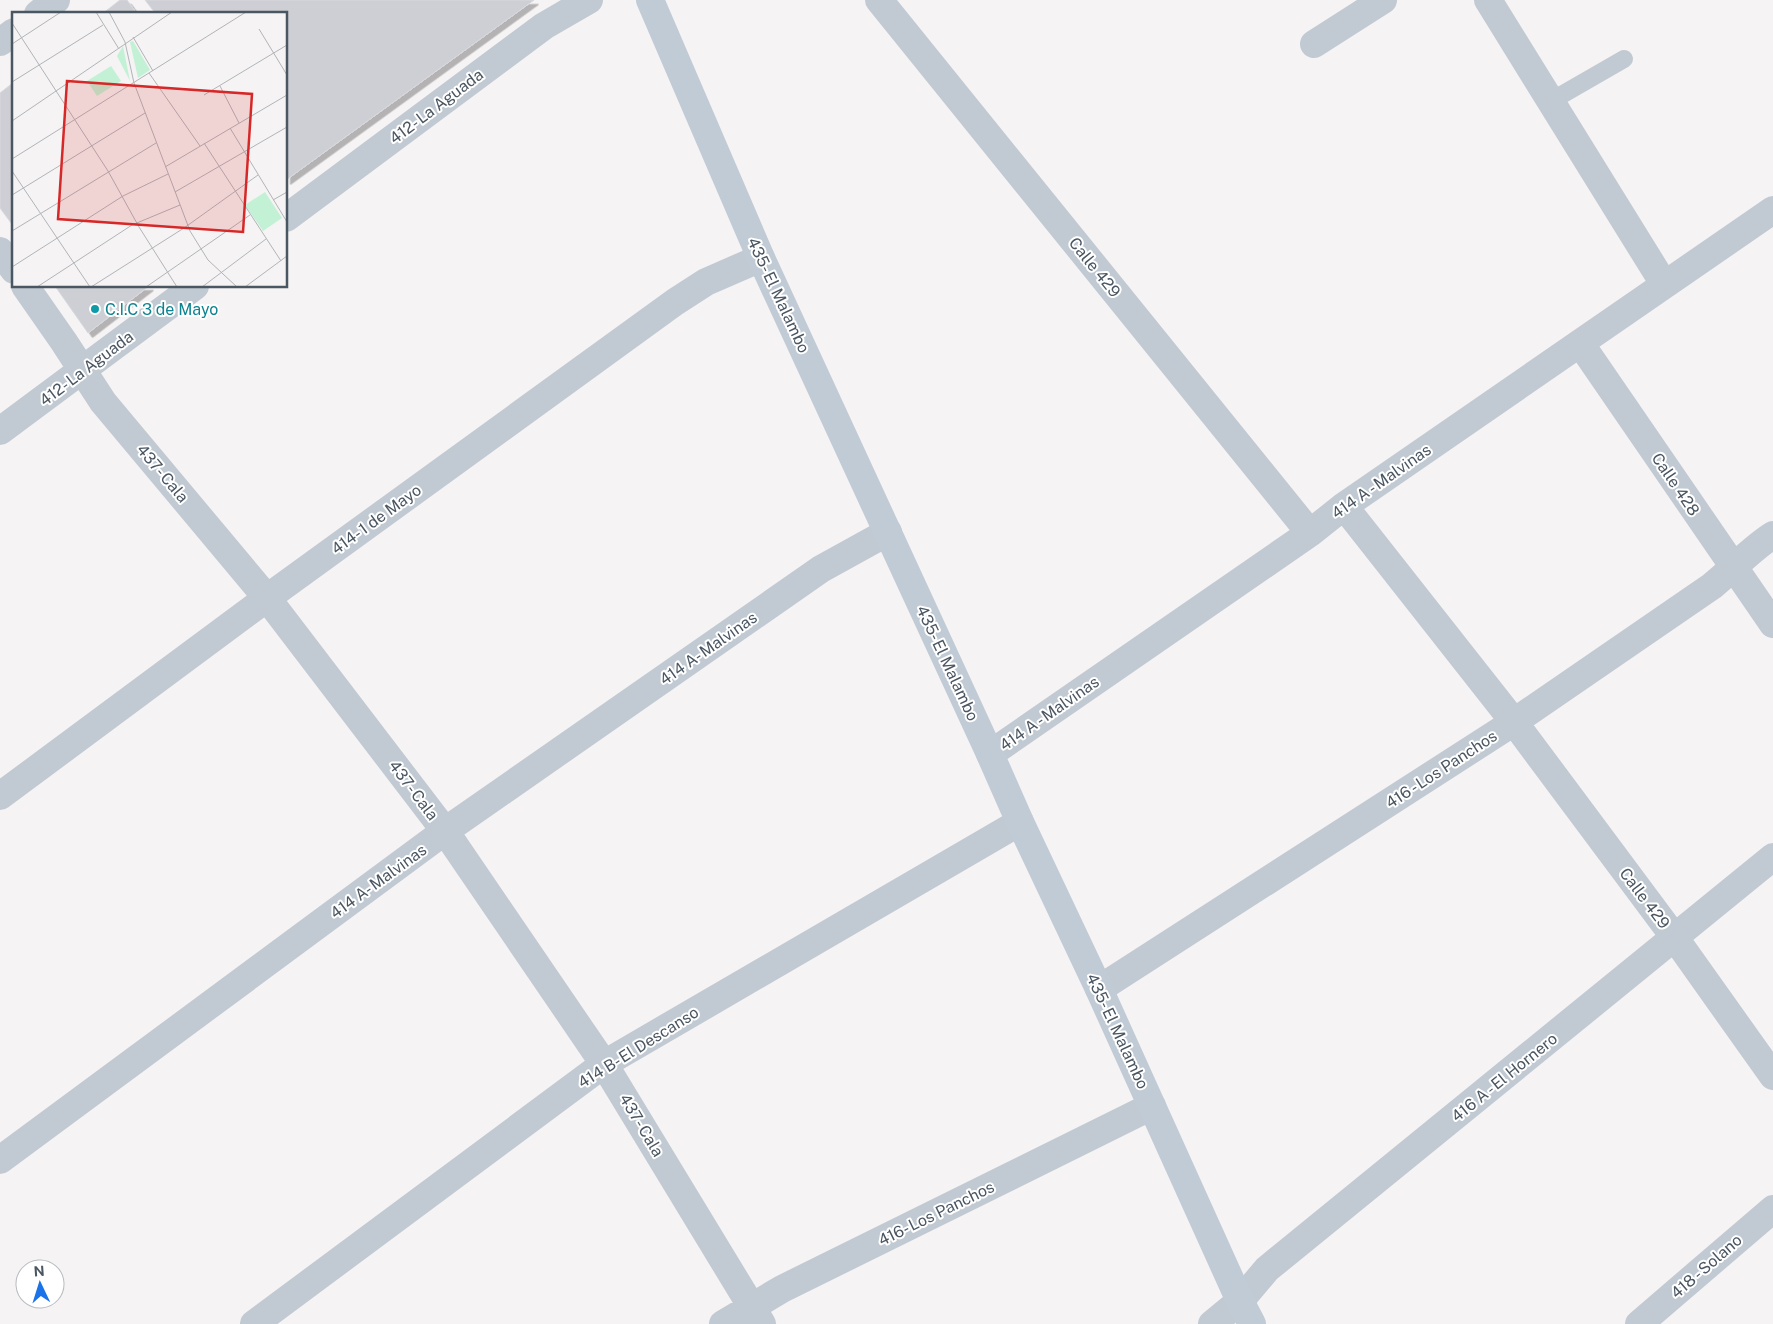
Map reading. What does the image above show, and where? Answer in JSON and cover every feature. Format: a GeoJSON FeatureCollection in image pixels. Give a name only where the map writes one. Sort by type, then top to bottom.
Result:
{"type":"FeatureCollection","features":[{"type":"Feature","properties":{"kind":"main road","name":"435- El Malambo"},"geometry":{"type":"LineString","coordinates":[[650,0],[761,258],[1246,1312]]}},
{"type":"Feature","properties":{"kind":"street"},"geometry":{"type":"LineString","coordinates":[[41,12],[56,0]]}},
{"type":"Feature","properties":{"kind":"street","name":"412- La Aguada"},"geometry":{"type":"LineString","coordinates":[[288,217],[544,26],[590,0]]}},
{"type":"Feature","properties":{"kind":"street","name":"Calle 429"},"geometry":{"type":"LineString","coordinates":[[879,0],[1310,533]]}},
{"type":"Feature","properties":{"kind":"street"},"geometry":{"type":"LineString","coordinates":[[1314,44],[1383,0]]}},
{"type":"Feature","properties":{"kind":"street"},"geometry":{"type":"LineString","coordinates":[[1488,0],[1664,284]]}},
{"type":"Feature","properties":{"kind":"street"},"geometry":{"type":"LineString","coordinates":[[0,42],[12,33]]}},
{"type":"Feature","properties":{"kind":"street","name":"414 A - Malvinas"},"geometry":{"type":"LineString","coordinates":[[990,754],[1310,533],[1344,506],[1773,210]]}},
{"type":"Feature","properties":{"kind":"street"},"geometry":{"type":"LineString","coordinates":[[0,251],[12,267]]}},
{"type":"Feature","properties":{"kind":"street","name":"414- 1 de Mayo"},"geometry":{"type":"LineString","coordinates":[[0,796],[267,598],[675,302],[706,282],[761,258]]}},
{"type":"Feature","properties":{"kind":"street","name":"437- Cala"},"geometry":{"type":"LineString","coordinates":[[26,288],[103,402],[267,598],[445,831],[604,1064],[757,1315]]}},
{"type":"Feature","properties":{"kind":"street","name":"412- La Aguada"},"geometry":{"type":"LineString","coordinates":[[0,431],[192,288]]}},
{"type":"Feature","properties":{"kind":"street","name":"Calle 428"},"geometry":{"type":"LineString","coordinates":[[1580,343],[1773,624]]}},
{"type":"Feature","properties":{"kind":"street","name":"Calle 429"},"geometry":{"type":"LineString","coordinates":[[1344,506],[1514,722],[1675,938],[1773,1076]]}},
{"type":"Feature","properties":{"kind":"street","name":"414 A- Malvinas"},"geometry":{"type":"LineString","coordinates":[[0,1160],[445,831],[821,569],[888,532]]}},
{"type":"Feature","properties":{"kind":"street","name":"416 - Los Panchos"},"geometry":{"type":"LineString","coordinates":[[1099,989],[1514,722],[1712,586],[1773,534]]}},
{"type":"Feature","properties":{"kind":"street","name":"414 B- El Descanso"},"geometry":{"type":"LineString","coordinates":[[254,1324],[604,1064],[1020,822]]}},
{"type":"Feature","properties":{"kind":"street","name":"416 A - El Hornero"},"geometry":{"type":"LineString","coordinates":[[1212,1324],[1246,1312],[1267,1269],[1773,858]]}},
{"type":"Feature","properties":{"kind":"street","name":"416- Los Panchos"},"geometry":{"type":"LineString","coordinates":[[723,1324],[757,1315],[782,1289],[1152,1106]]}},
{"type":"Feature","properties":{"kind":"street","name":"418 - Solano"},"geometry":{"type":"LineString","coordinates":[[1639,1324],[1773,1209]]}},
{"type":"Feature","properties":{"kind":"lane"},"geometry":{"type":"LineString","coordinates":[[1551,101],[1624,58]]}},
{"type":"Feature","properties":{"kind":"building"},"geometry":{"type":"Polygon","coordinates":[[[120,0],[127,0],[136,12],[105,12],[120,0]]]}},
{"type":"Feature","properties":{"kind":"building"},"geometry":{"type":"Polygon","coordinates":[[[145,0],[534,0],[288,179],[288,12],[154,12],[145,0]]]}},
{"type":"Feature","properties":{"kind":"building"},"geometry":{"type":"Polygon","coordinates":[[[12,84],[12,224],[0,208],[0,93],[12,84]]]}},
{"type":"Feature","properties":{"kind":"building","name":"C.I.C 3 de Mayo"},"geometry":{"type":"Polygon","coordinates":[[[56,288],[146,288],[88,333],[56,288]]]}},
{"type":"Feature","properties":{"kind":"place","name":"C.I.C 3 de Mayo"},"geometry":{"type":"Point","coordinates":[95,309]}}]}
